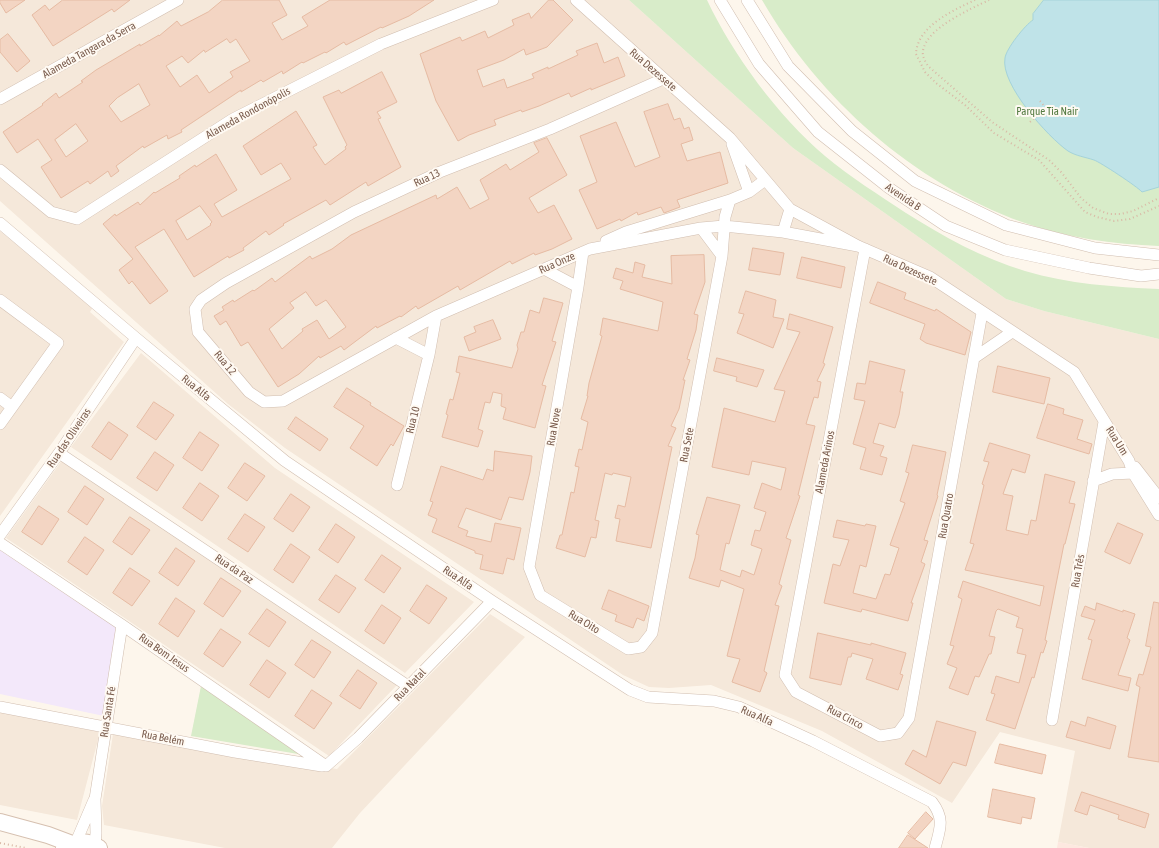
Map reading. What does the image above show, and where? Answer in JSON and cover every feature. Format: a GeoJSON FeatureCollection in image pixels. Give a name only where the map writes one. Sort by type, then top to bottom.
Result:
{"type":"FeatureCollection","features":[{"type":"Feature","properties":{"kind":"main road"},"geometry":{"type":"LineString","coordinates":[[0,822],[48,835],[71,845],[86,842],[97,846]]}},
{"type":"Feature","properties":{"kind":"street","name":"Alameda Tangara da Serra"},"geometry":{"type":"LineString","coordinates":[[0,99],[178,0]]}},
{"type":"Feature","properties":{"kind":"street","name":"Alameda Rondonópolis"},"geometry":{"type":"LineString","coordinates":[[0,170],[52,212],[77,218],[233,119],[381,44],[493,0]]}},
{"type":"Feature","properties":{"kind":"street","name":"Rua Dezessete"},"geometry":{"type":"LineString","coordinates":[[576,0],[730,138],[790,209],[861,248],[930,277],[982,313],[1074,372],[1104,422]]}},
{"type":"Feature","properties":{"kind":"street","name":"Avenida B"},"geometry":{"type":"LineString","coordinates":[[720,0],[759,64],[818,132],[889,188],[946,226],[1006,250],[1096,269],[1141,276],[1159,274]]}},
{"type":"Feature","properties":{"kind":"street","name":"Avenida B"},"geometry":{"type":"LineString","coordinates":[[747,0],[788,66],[852,132],[915,181],[1006,225],[1095,248],[1159,256]]}},
{"type":"Feature","properties":{"kind":"street","name":"Rua 13"},"geometry":{"type":"LineString","coordinates":[[201,300],[226,283],[354,212],[440,172],[550,128],[663,79]]}},
{"type":"Feature","properties":{"kind":"street","name":"Rua Dezessete"},"geometry":{"type":"LineString","coordinates":[[730,138],[749,192]]}},
{"type":"Feature","properties":{"kind":"street"},"geometry":{"type":"LineString","coordinates":[[586,250],[626,232],[730,200],[749,192],[765,180]]}},
{"type":"Feature","properties":{"kind":"street","name":"Rua Sete"},"geometry":{"type":"LineString","coordinates":[[652,633],[722,256],[726,211],[730,200]]}},
{"type":"Feature","properties":{"kind":"street"},"geometry":{"type":"LineString","coordinates":[[783,232],[790,209]]}},
{"type":"Feature","properties":{"kind":"street","name":"Rua Alfa"},"geometry":{"type":"LineString","coordinates":[[0,223],[285,461],[492,601],[630,690],[648,697],[714,701],[739,707],[813,741],[932,802],[939,811],[941,823],[935,848]]}},
{"type":"Feature","properties":{"kind":"street","name":"Rua Onze"},"geometry":{"type":"LineString","coordinates":[[283,401],[436,316],[586,250],[701,228],[724,226],[783,232],[861,248]]}},
{"type":"Feature","properties":{"kind":"street"},"geometry":{"type":"LineString","coordinates":[[701,228],[722,256]]}},
{"type":"Feature","properties":{"kind":"street","name":"Alameda Arinos"},"geometry":{"type":"LineString","coordinates":[[785,675],[861,248]]}},
{"type":"Feature","properties":{"kind":"street","name":"Rua Nove"},"geometry":{"type":"LineString","coordinates":[[529,567],[578,287],[586,250]]}},
{"type":"Feature","properties":{"kind":"street"},"geometry":{"type":"LineString","coordinates":[[544,269],[578,287]]}},
{"type":"Feature","properties":{"kind":"street"},"geometry":{"type":"LineString","coordinates":[[0,300],[58,343],[0,424]]}},
{"type":"Feature","properties":{"kind":"street","name":"Rua 12"},"geometry":{"type":"LineString","coordinates":[[201,300],[195,309],[198,332],[249,392],[264,402],[283,401]]}},
{"type":"Feature","properties":{"kind":"street","name":"Rua Quatro"},"geometry":{"type":"LineString","coordinates":[[909,718],[982,313]]}},
{"type":"Feature","properties":{"kind":"street","name":"Rua 10"},"geometry":{"type":"LineString","coordinates":[[397,485],[429,355],[436,316]]}},
{"type":"Feature","properties":{"kind":"street"},"geometry":{"type":"LineString","coordinates":[[974,358],[1012,332]]}},
{"type":"Feature","properties":{"kind":"street","name":"Rua das Oliveiras"},"geometry":{"type":"LineString","coordinates":[[0,536],[60,453],[136,338]]}},
{"type":"Feature","properties":{"kind":"street"},"geometry":{"type":"LineString","coordinates":[[396,338],[429,355]]}},
{"type":"Feature","properties":{"kind":"street"},"geometry":{"type":"LineString","coordinates":[[0,398],[12,407]]}},
{"type":"Feature","properties":{"kind":"street","name":"Rua Um"},"geometry":{"type":"LineString","coordinates":[[1104,422],[1128,461],[1159,498]]}},
{"type":"Feature","properties":{"kind":"street","name":"Rua Três"},"geometry":{"type":"LineString","coordinates":[[1052,720],[1104,422]]}},
{"type":"Feature","properties":{"kind":"street","name":"Rua da Paz"},"geometry":{"type":"LineString","coordinates":[[60,453],[408,686]]}},
{"type":"Feature","properties":{"kind":"street"},"geometry":{"type":"LineString","coordinates":[[1093,481],[1112,474],[1136,472]]}},
{"type":"Feature","properties":{"kind":"street","name":"Rua Um"},"geometry":{"type":"LineString","coordinates":[[1136,472],[1159,515]]}},
{"type":"Feature","properties":{"kind":"street","name":"Rua Bom Jesus"},"geometry":{"type":"LineString","coordinates":[[0,543],[122,625],[326,766]]}},
{"type":"Feature","properties":{"kind":"street","name":"Rua Oito"},"geometry":{"type":"LineString","coordinates":[[529,567],[540,595],[628,649],[641,647],[652,633]]}},
{"type":"Feature","properties":{"kind":"street","name":"Rua Natal"},"geometry":{"type":"LineString","coordinates":[[326,766],[358,738],[492,601]]}},
{"type":"Feature","properties":{"kind":"street","name":"Rua Santa Fé"},"geometry":{"type":"LineString","coordinates":[[97,846],[95,799],[122,625]]}},
{"type":"Feature","properties":{"kind":"street","name":"Rua Cinco"},"geometry":{"type":"LineString","coordinates":[[785,675],[796,692],[880,736],[898,733],[909,718]]}},
{"type":"Feature","properties":{"kind":"street","name":"Rua Belém"},"geometry":{"type":"LineString","coordinates":[[0,706],[235,752],[326,766]]}},
{"type":"Feature","properties":{"kind":"street","name":"Rua Santa Fé"},"geometry":{"type":"LineString","coordinates":[[71,845],[95,799]]}},
{"type":"Feature","properties":{"kind":"path"},"geometry":{"type":"LineString","coordinates":[[975,0],[956,9],[936,22],[920,40],[916,54],[925,72],[994,133],[1039,160],[1085,212],[1096,217],[1114,221],[1130,219],[1159,206]]}},
{"type":"Feature","properties":{"kind":"path"},"geometry":{"type":"LineString","coordinates":[[989,0],[954,18],[930,37],[923,50],[923,57],[928,66],[992,122],[1049,160],[1062,173],[1081,198],[1093,208],[1109,214],[1121,214],[1133,212],[1159,198]]}},
{"type":"Feature","properties":{"kind":"path"},"geometry":{"type":"LineString","coordinates":[[1040,101],[1052,115]]}},
{"type":"Feature","properties":{"kind":"path"},"geometry":{"type":"LineString","coordinates":[[1030,122],[1046,108]]}},
{"type":"Feature","properties":{"kind":"path"},"geometry":{"type":"LineString","coordinates":[[0,843],[26,848]]}},
{"type":"Feature","properties":{"kind":"shaded area"},"geometry":{"type":"Polygon","coordinates":[[[0,0],[629,0],[793,148],[1006,299],[1044,311],[1159,339],[1159,848],[1089,848],[1058,842],[1075,751],[1000,732],[952,803],[822,731],[711,685],[669,688],[649,687],[623,675],[285,448],[228,404],[0,201],[0,0]]]}},
{"type":"Feature","properties":{"kind":"shaded area"},"geometry":{"type":"Polygon","coordinates":[[[0,231],[93,307],[90,312],[124,342],[0,516],[0,231]]]}},
{"type":"Feature","properties":{"kind":"shaded area"},"geometry":{"type":"Polygon","coordinates":[[[141,353],[275,468],[474,602],[405,673],[71,447],[141,353]]]}},
{"type":"Feature","properties":{"kind":"shaded area"},"geometry":{"type":"Polygon","coordinates":[[[63,459],[397,685],[329,756],[6,538],[63,459]]]}},
{"type":"Feature","properties":{"kind":"shaded area"},"geometry":{"type":"Polygon","coordinates":[[[2,548],[119,625],[104,716],[0,694],[0,551],[2,548]]]}},
{"type":"Feature","properties":{"kind":"shaded area"},"geometry":{"type":"Polygon","coordinates":[[[490,614],[525,637],[360,813],[332,848],[225,848],[104,825],[102,806],[113,734],[337,769],[490,614]]]}},
{"type":"Feature","properties":{"kind":"shaded area"},"geometry":{"type":"Polygon","coordinates":[[[0,712],[100,732],[77,820],[0,805],[0,712]]]}},
{"type":"Feature","properties":{"kind":"shaded area"},"geometry":{"type":"Polygon","coordinates":[[[1058,842],[1089,848],[1057,848],[1058,842]]]}},
{"type":"Feature","properties":{"kind":"green space"},"geometry":{"type":"Polygon","coordinates":[[[629,0],[707,0],[730,42],[758,84],[790,122],[808,140],[825,156],[854,179],[906,213],[949,238],[994,260],[1025,271],[1075,282],[1159,289],[1159,339],[1044,311],[1006,299],[793,148],[629,0]]]}},
{"type":"Feature","properties":{"kind":"green space","name":"Parque Tia Nair"},"geometry":{"type":"Polygon","coordinates":[[[762,0],[1159,0],[1159,246],[1124,244],[1090,239],[1039,228],[982,205],[943,184],[907,161],[872,134],[841,104],[785,37],[762,0]]]}},
{"type":"Feature","properties":{"kind":"green space"},"geometry":{"type":"Polygon","coordinates":[[[201,686],[304,755],[191,736],[201,686]]]}},
{"type":"Feature","properties":{"kind":"water"},"geometry":{"type":"Polygon","coordinates":[[[1044,0],[1159,0],[1159,187],[1142,192],[1127,180],[1098,162],[1068,151],[1059,144],[1038,122],[1017,95],[1005,69],[1006,54],[1012,43],[1033,20],[1033,14],[1044,0]]]}},
{"type":"Feature","properties":{"kind":"building"},"geometry":{"type":"Polygon","coordinates":[[[0,0],[25,0],[6,13],[0,3],[0,0]]]}},
{"type":"Feature","properties":{"kind":"building"},"geometry":{"type":"Polygon","coordinates":[[[63,0],[130,0],[114,12],[112,9],[53,46],[32,15],[45,5],[49,10],[63,0]]]}},
{"type":"Feature","properties":{"kind":"building"},"geometry":{"type":"Polygon","coordinates":[[[223,0],[279,0],[287,15],[272,23],[282,40],[308,26],[302,17],[330,0],[434,0],[409,16],[382,28],[381,27],[346,45],[344,42],[326,53],[325,52],[303,63],[302,62],[283,74],[282,71],[263,82],[261,80],[241,92],[241,90],[181,130],[182,132],[168,139],[167,135],[144,148],[143,146],[116,166],[119,171],[111,177],[108,171],[90,184],[88,181],[61,198],[41,167],[52,160],[38,139],[17,153],[3,132],[43,105],[42,104],[56,93],[59,98],[83,82],[81,81],[96,70],[140,44],[140,46],[159,36],[177,21],[181,26],[208,12],[223,0]],[[227,39],[205,52],[204,50],[188,63],[182,56],[166,66],[180,87],[197,75],[209,93],[233,77],[230,72],[250,61],[236,39],[230,43],[227,39]],[[139,84],[117,98],[109,106],[121,122],[150,105],[139,84]],[[76,124],[55,140],[66,157],[88,141],[76,124]]]}},
{"type":"Feature","properties":{"kind":"building"},"geometry":{"type":"Polygon","coordinates":[[[549,0],[553,0],[573,20],[547,47],[526,55],[524,49],[504,60],[477,70],[483,87],[504,79],[507,88],[534,78],[532,74],[548,67],[548,69],[578,55],[576,51],[597,43],[604,63],[618,57],[625,76],[571,97],[569,93],[539,106],[522,112],[521,110],[494,120],[496,125],[469,135],[458,141],[436,101],[420,54],[460,37],[462,41],[485,31],[488,38],[514,25],[512,20],[529,13],[531,18],[549,0]]]}},
{"type":"Feature","properties":{"kind":"building"},"geometry":{"type":"Polygon","coordinates":[[[8,34],[30,61],[17,72],[0,52],[0,40],[8,34]]]}},
{"type":"Feature","properties":{"kind":"building"},"geometry":{"type":"Polygon","coordinates":[[[382,72],[397,102],[377,112],[381,118],[378,119],[401,167],[368,186],[366,182],[330,205],[326,200],[283,224],[284,225],[269,235],[266,231],[243,248],[244,250],[229,258],[228,256],[194,277],[164,229],[135,247],[168,291],[150,304],[132,281],[129,284],[119,270],[133,259],[103,224],[115,214],[116,216],[138,202],[140,205],[154,192],[155,193],[180,178],[179,176],[195,165],[196,167],[216,154],[237,190],[214,204],[222,217],[291,179],[281,163],[261,175],[243,146],[296,111],[317,145],[313,147],[325,165],[346,149],[345,147],[347,145],[323,97],[339,90],[341,93],[382,72]],[[200,206],[176,221],[187,240],[211,225],[210,224],[212,222],[200,206]]]}},
{"type":"Feature","properties":{"kind":"building"},"geometry":{"type":"Polygon","coordinates":[[[668,104],[674,120],[680,118],[684,129],[689,127],[693,140],[681,144],[687,161],[720,152],[728,183],[677,200],[680,207],[664,213],[661,207],[638,215],[637,212],[621,221],[620,219],[597,229],[579,190],[597,182],[580,136],[616,122],[635,167],[660,157],[644,112],[668,104]]]}},
{"type":"Feature","properties":{"kind":"building"},"geometry":{"type":"Polygon","coordinates":[[[547,138],[567,175],[529,198],[538,213],[554,205],[572,239],[552,249],[535,255],[534,253],[512,264],[510,261],[460,290],[458,286],[418,309],[416,306],[401,317],[400,316],[377,328],[376,326],[344,350],[341,346],[320,358],[319,356],[299,374],[278,387],[248,342],[241,346],[226,321],[220,325],[214,316],[224,310],[222,307],[233,300],[234,302],[253,290],[254,291],[272,278],[275,282],[310,256],[312,259],[332,249],[351,235],[436,195],[437,199],[457,187],[470,209],[489,199],[480,180],[506,164],[510,170],[539,152],[534,143],[547,138]],[[306,292],[290,303],[294,308],[269,329],[282,349],[303,331],[302,329],[317,320],[329,339],[346,327],[326,300],[316,306],[306,292]]]}},
{"type":"Feature","properties":{"kind":"building"},"geometry":{"type":"Polygon","coordinates":[[[753,248],[784,253],[780,275],[749,270],[753,248]]]}},
{"type":"Feature","properties":{"kind":"building"},"geometry":{"type":"Polygon","coordinates":[[[704,255],[705,282],[694,314],[698,315],[696,330],[687,359],[690,360],[683,380],[685,380],[679,409],[671,426],[676,428],[668,446],[672,447],[651,548],[616,541],[620,519],[615,518],[618,505],[625,507],[631,477],[613,473],[612,475],[605,473],[595,520],[599,521],[596,538],[591,537],[585,557],[556,548],[560,535],[562,535],[571,492],[574,493],[579,467],[575,466],[579,449],[582,450],[588,422],[581,419],[602,336],[600,335],[603,318],[658,331],[663,302],[620,289],[623,281],[613,278],[616,268],[633,273],[635,262],[645,265],[642,277],[672,284],[671,256],[704,255]]]}},
{"type":"Feature","properties":{"kind":"building"},"geometry":{"type":"Polygon","coordinates":[[[802,257],[845,267],[841,288],[797,278],[802,257]]]}},
{"type":"Feature","properties":{"kind":"building"},"geometry":{"type":"Polygon","coordinates":[[[878,282],[906,293],[904,299],[935,311],[936,309],[971,332],[965,355],[926,343],[920,339],[925,324],[870,303],[878,282]]]}},
{"type":"Feature","properties":{"kind":"building"},"geometry":{"type":"Polygon","coordinates":[[[746,291],[776,300],[773,317],[784,319],[773,348],[737,333],[744,314],[739,313],[746,291]]]}},
{"type":"Feature","properties":{"kind":"building"},"geometry":{"type":"Polygon","coordinates":[[[544,298],[563,303],[552,341],[556,342],[542,385],[546,386],[535,428],[503,419],[506,408],[501,406],[502,394],[493,392],[490,403],[485,402],[478,429],[483,431],[478,447],[442,437],[448,415],[446,414],[450,399],[453,400],[460,373],[456,372],[459,356],[512,368],[518,349],[517,345],[521,332],[524,332],[530,310],[539,313],[544,298]]]}},
{"type":"Feature","properties":{"kind":"building"},"geometry":{"type":"Polygon","coordinates":[[[790,314],[833,327],[823,363],[825,364],[817,381],[821,382],[818,398],[814,397],[806,424],[815,426],[798,495],[800,496],[786,538],[791,540],[779,584],[782,586],[775,605],[779,606],[764,671],[767,673],[760,692],[732,682],[740,659],[727,656],[744,589],[721,580],[719,587],[689,578],[695,558],[699,535],[696,534],[707,497],[740,505],[729,544],[726,543],[720,570],[740,577],[742,570],[754,575],[762,549],[751,545],[755,530],[760,531],[766,512],[754,508],[762,483],[781,490],[786,468],[752,461],[749,475],[712,467],[724,408],[775,422],[785,391],[774,389],[800,332],[787,329],[790,314]]]}},
{"type":"Feature","properties":{"kind":"building"},"geometry":{"type":"Polygon","coordinates":[[[493,320],[501,339],[469,351],[464,337],[476,332],[474,327],[493,320]]]}},
{"type":"Feature","properties":{"kind":"building"},"geometry":{"type":"Polygon","coordinates":[[[717,358],[764,370],[757,387],[736,381],[737,377],[714,371],[717,358]]]}},
{"type":"Feature","properties":{"kind":"building"},"geometry":{"type":"Polygon","coordinates":[[[870,361],[905,370],[900,392],[903,392],[895,428],[879,423],[873,443],[884,446],[880,456],[887,458],[882,475],[860,469],[866,448],[853,444],[865,401],[854,399],[857,383],[865,384],[870,361]]]}},
{"type":"Feature","properties":{"kind":"building"},"geometry":{"type":"Polygon","coordinates":[[[998,366],[1050,378],[1044,404],[993,392],[998,366]]]}},
{"type":"Feature","properties":{"kind":"building"},"geometry":{"type":"Polygon","coordinates":[[[347,388],[371,403],[370,405],[404,426],[393,446],[391,444],[377,466],[350,448],[364,426],[334,407],[347,388]]]}},
{"type":"Feature","properties":{"kind":"building"},"geometry":{"type":"Polygon","coordinates":[[[154,402],[174,415],[156,440],[137,427],[154,402]]]}},
{"type":"Feature","properties":{"kind":"building"},"geometry":{"type":"Polygon","coordinates":[[[1048,404],[1064,409],[1063,414],[1083,420],[1077,439],[1092,444],[1089,454],[1037,438],[1048,404]]]}},
{"type":"Feature","properties":{"kind":"building"},"geometry":{"type":"Polygon","coordinates":[[[296,417],[328,439],[320,451],[288,429],[296,417]]]}},
{"type":"Feature","properties":{"kind":"building"},"geometry":{"type":"Polygon","coordinates":[[[109,422],[128,435],[111,460],[92,447],[109,422]]]}},
{"type":"Feature","properties":{"kind":"building"},"geometry":{"type":"Polygon","coordinates":[[[200,432],[219,445],[202,471],[183,458],[200,432]]]}},
{"type":"Feature","properties":{"kind":"building"},"geometry":{"type":"Polygon","coordinates":[[[990,443],[1030,455],[1025,473],[1012,469],[1003,494],[1013,496],[1006,530],[1028,535],[1031,520],[1036,521],[1045,474],[1075,482],[1069,503],[1075,504],[1064,544],[1045,640],[1047,641],[1043,653],[1041,652],[1034,678],[1032,677],[1015,729],[986,720],[995,694],[991,693],[996,676],[1019,683],[1026,655],[1017,653],[1023,629],[1016,627],[1019,617],[998,609],[996,611],[989,636],[995,637],[991,654],[989,654],[979,677],[975,676],[968,695],[949,688],[957,668],[947,664],[954,646],[950,645],[962,599],[958,597],[963,581],[1040,606],[1044,586],[965,570],[974,544],[970,543],[984,485],[982,484],[989,462],[984,461],[990,443]]]}},
{"type":"Feature","properties":{"kind":"building"},"geometry":{"type":"Polygon","coordinates":[[[913,445],[946,452],[938,496],[924,540],[928,541],[921,562],[925,564],[911,603],[913,603],[908,621],[862,609],[861,612],[824,603],[833,564],[840,566],[849,540],[833,537],[837,520],[865,526],[866,524],[876,526],[866,567],[860,565],[853,593],[876,599],[885,574],[890,575],[899,548],[890,545],[905,503],[900,501],[909,473],[906,472],[913,445]]]}},
{"type":"Feature","properties":{"kind":"building"},"geometry":{"type":"Polygon","coordinates":[[[495,451],[532,456],[530,472],[523,500],[509,497],[501,520],[466,508],[458,527],[468,531],[466,536],[491,542],[495,523],[521,528],[514,560],[507,558],[503,574],[480,569],[483,555],[475,553],[475,551],[432,532],[437,519],[428,515],[433,502],[430,501],[441,466],[483,480],[487,469],[493,471],[495,451]]]}},
{"type":"Feature","properties":{"kind":"building"},"geometry":{"type":"Polygon","coordinates":[[[155,452],[174,465],[157,491],[137,478],[155,452]]]}},
{"type":"Feature","properties":{"kind":"building"},"geometry":{"type":"Polygon","coordinates":[[[245,463],[265,476],[247,501],[228,488],[245,463]]]}},
{"type":"Feature","properties":{"kind":"building"},"geometry":{"type":"Polygon","coordinates":[[[200,483],[219,496],[202,521],[183,508],[200,483]]]}},
{"type":"Feature","properties":{"kind":"building"},"geometry":{"type":"Polygon","coordinates":[[[85,486],[104,499],[87,525],[68,512],[85,486]]]}},
{"type":"Feature","properties":{"kind":"building"},"geometry":{"type":"Polygon","coordinates":[[[291,494],[310,507],[293,532],[274,519],[291,494]]]}},
{"type":"Feature","properties":{"kind":"building"},"geometry":{"type":"Polygon","coordinates":[[[39,506],[59,519],[42,545],[22,532],[39,506]]]}},
{"type":"Feature","properties":{"kind":"building"},"geometry":{"type":"Polygon","coordinates":[[[245,514],[265,527],[248,552],[228,539],[245,514]]]}},
{"type":"Feature","properties":{"kind":"building"},"geometry":{"type":"Polygon","coordinates":[[[130,517],[150,530],[132,555],[113,542],[130,517]]]}},
{"type":"Feature","properties":{"kind":"building"},"geometry":{"type":"Polygon","coordinates":[[[1118,523],[1143,534],[1130,564],[1105,552],[1118,523]]]}},
{"type":"Feature","properties":{"kind":"building"},"geometry":{"type":"Polygon","coordinates":[[[336,524],[355,537],[338,563],[319,550],[336,524]]]}},
{"type":"Feature","properties":{"kind":"building"},"geometry":{"type":"Polygon","coordinates":[[[85,537],[104,550],[87,575],[68,562],[85,537]]]}},
{"type":"Feature","properties":{"kind":"building"},"geometry":{"type":"Polygon","coordinates":[[[291,544],[310,557],[293,583],[274,570],[291,544]]]}},
{"type":"Feature","properties":{"kind":"building"},"geometry":{"type":"Polygon","coordinates":[[[176,548],[195,561],[178,586],[159,573],[176,548]]]}},
{"type":"Feature","properties":{"kind":"building"},"geometry":{"type":"Polygon","coordinates":[[[382,555],[401,568],[384,593],[365,580],[382,555]]]}},
{"type":"Feature","properties":{"kind":"building"},"geometry":{"type":"Polygon","coordinates":[[[130,568],[150,581],[132,606],[113,593],[130,568]]]}},
{"type":"Feature","properties":{"kind":"building"},"geometry":{"type":"Polygon","coordinates":[[[336,575],[356,588],[339,613],[319,600],[336,575]]]}},
{"type":"Feature","properties":{"kind":"building"},"geometry":{"type":"Polygon","coordinates":[[[221,578],[241,591],[223,617],[204,604],[221,578]]]}},
{"type":"Feature","properties":{"kind":"building"},"geometry":{"type":"Polygon","coordinates":[[[427,585],[447,598],[429,624],[410,611],[427,585]]]}},
{"type":"Feature","properties":{"kind":"building"},"geometry":{"type":"Polygon","coordinates":[[[609,590],[649,606],[644,621],[637,618],[633,628],[615,621],[617,615],[602,609],[609,590]]]}},
{"type":"Feature","properties":{"kind":"building"},"geometry":{"type":"Polygon","coordinates":[[[176,598],[195,611],[178,637],[159,624],[176,598]]]}},
{"type":"Feature","properties":{"kind":"building"},"geometry":{"type":"Polygon","coordinates":[[[1154,602],[1159,603],[1159,762],[1128,757],[1140,687],[1136,685],[1139,674],[1143,675],[1151,647],[1146,646],[1154,602]]]}},
{"type":"Feature","properties":{"kind":"building"},"geometry":{"type":"Polygon","coordinates":[[[1097,603],[1123,612],[1123,610],[1135,614],[1127,638],[1130,640],[1118,675],[1131,678],[1128,691],[1082,679],[1092,640],[1088,639],[1095,620],[1081,616],[1085,606],[1095,610],[1097,603]]]}},
{"type":"Feature","properties":{"kind":"building"},"geometry":{"type":"Polygon","coordinates":[[[382,605],[401,618],[384,644],[365,631],[382,605]]]}},
{"type":"Feature","properties":{"kind":"building"},"geometry":{"type":"Polygon","coordinates":[[[267,609],[286,622],[269,647],[249,634],[267,609]]]}},
{"type":"Feature","properties":{"kind":"building"},"geometry":{"type":"Polygon","coordinates":[[[221,629],[241,642],[223,667],[204,654],[221,629]]]}},
{"type":"Feature","properties":{"kind":"building"},"geometry":{"type":"Polygon","coordinates":[[[818,633],[871,645],[871,643],[906,653],[900,674],[903,675],[898,690],[866,679],[873,659],[852,653],[851,657],[848,657],[841,685],[810,678],[818,633]]]}},
{"type":"Feature","properties":{"kind":"building"},"geometry":{"type":"Polygon","coordinates":[[[312,640],[331,652],[314,678],[295,665],[312,640]]]}},
{"type":"Feature","properties":{"kind":"building"},"geometry":{"type":"Polygon","coordinates":[[[267,660],[286,673],[269,698],[250,685],[267,660]]]}},
{"type":"Feature","properties":{"kind":"building"},"geometry":{"type":"Polygon","coordinates":[[[358,670],[377,683],[360,709],[340,696],[358,670]]]}},
{"type":"Feature","properties":{"kind":"building"},"geometry":{"type":"Polygon","coordinates":[[[312,690],[332,703],[314,729],[295,716],[312,690]]]}},
{"type":"Feature","properties":{"kind":"building"},"geometry":{"type":"Polygon","coordinates":[[[1088,717],[1116,726],[1110,749],[1066,737],[1071,721],[1085,726],[1088,717]]]}},
{"type":"Feature","properties":{"kind":"building"},"geometry":{"type":"Polygon","coordinates":[[[937,721],[976,732],[966,766],[953,762],[940,784],[905,764],[913,750],[926,757],[937,721]]]}},
{"type":"Feature","properties":{"kind":"building"},"geometry":{"type":"Polygon","coordinates":[[[1000,744],[1046,755],[1042,774],[995,763],[1000,744]]]}},
{"type":"Feature","properties":{"kind":"building"},"geometry":{"type":"Polygon","coordinates":[[[993,789],[1035,798],[1031,819],[1022,817],[1021,824],[988,817],[993,789]]]}},
{"type":"Feature","properties":{"kind":"building"},"geometry":{"type":"Polygon","coordinates":[[[1082,792],[1149,814],[1145,828],[1118,819],[1119,815],[1090,805],[1087,815],[1075,811],[1082,792]]]}},
{"type":"Feature","properties":{"kind":"building"},"geometry":{"type":"Polygon","coordinates":[[[926,812],[933,819],[915,839],[908,833],[926,812]]]}},
{"type":"Feature","properties":{"kind":"building"},"geometry":{"type":"Polygon","coordinates":[[[908,835],[928,848],[899,848],[908,835]]]}}]}
